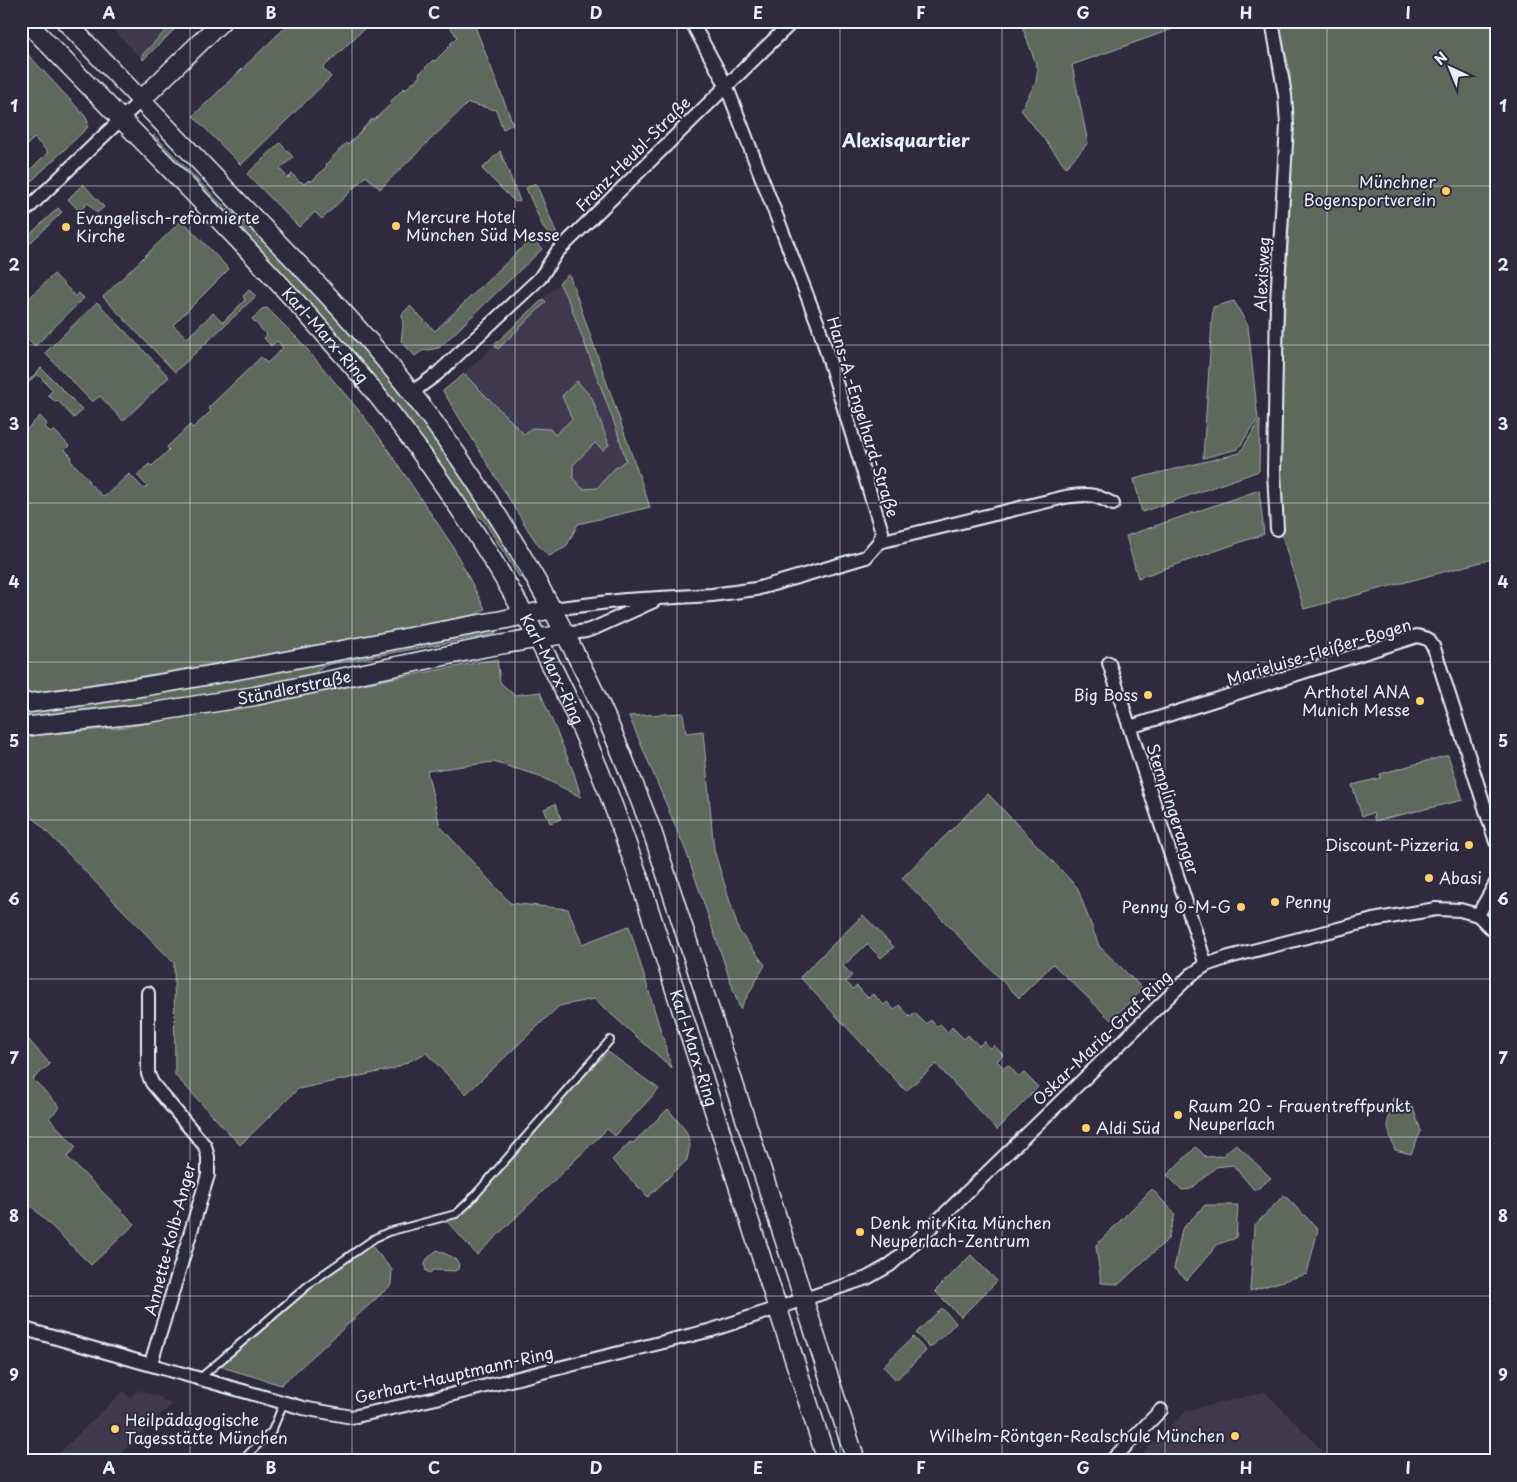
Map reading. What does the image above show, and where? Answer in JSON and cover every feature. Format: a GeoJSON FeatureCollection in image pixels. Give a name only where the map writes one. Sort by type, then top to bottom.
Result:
{"type":"FeatureCollection","features":[{"type":"Feature","properties":{"kind":"main road","name":"Karl-Marx-Ring"},"geometry":{"type":"LineString","coordinates":[[26,21],[292,298],[351,364],[388,410],[442,484],[476,534],[524,616],[554,671],[606,787],[639,878],[827,1461]]}},
{"type":"Feature","properties":{"kind":"main road","name":"Karl-Marx-Ring"},"geometry":{"type":"LineString","coordinates":[[65,21],[334,301],[411,393],[482,493],[552,608],[619,748],[652,831],[856,1461]]}},
{"type":"Feature","properties":{"kind":"main road"},"geometry":{"type":"LineString","coordinates":[[140,100],[222,21]]}},
{"type":"Feature","properties":{"kind":"main road","name":"Ständlerstraße"},"geometry":{"type":"LineString","coordinates":[[21,704],[143,687],[524,616],[552,608]]}},
{"type":"Feature","properties":{"kind":"main road","name":"Ständlerstraße"},"geometry":{"type":"LineString","coordinates":[[21,727],[148,713],[255,696],[487,647],[566,634]]}},
{"type":"Feature","properties":{"kind":"street","name":"Hans-A.-Engelhard-Straße"},"geometry":{"type":"LineString","coordinates":[[552,608],[625,600],[712,595],[756,589],[866,557],[879,542],[882,532],[818,324],[726,85],[691,21]]}},
{"type":"Feature","properties":{"kind":"street","name":"Franz-Heubl-Straße"},"geometry":{"type":"LineString","coordinates":[[411,393],[437,374],[540,278],[557,252],[793,21]]}},
{"type":"Feature","properties":{"kind":"street","name":"Alexisweg"},"geometry":{"type":"LineString","coordinates":[[1272,21],[1285,96],[1287,126],[1276,302],[1274,472],[1277,529]]}},
{"type":"Feature","properties":{"kind":"street"},"geometry":{"type":"LineString","coordinates":[[21,215],[140,100]]}},
{"type":"Feature","properties":{"kind":"street"},"geometry":{"type":"LineString","coordinates":[[879,542],[1081,494],[1097,495],[1113,504]]}},
{"type":"Feature","properties":{"kind":"street","name":"Hans-A.-Engelhard-Straße"},"geometry":{"type":"LineString","coordinates":[[566,634],[595,628],[658,598]]}},
{"type":"Feature","properties":{"kind":"street","name":"Marieluise-Fleißer-Bogen"},"geometry":{"type":"LineString","coordinates":[[1130,726],[1417,636],[1428,639],[1434,648],[1496,842]]}},
{"type":"Feature","properties":{"kind":"street","name":"Stemplingeranger"},"geometry":{"type":"LineString","coordinates":[[1109,663],[1206,965]]}},
{"type":"Feature","properties":{"kind":"street"},"geometry":{"type":"LineString","coordinates":[[1496,883],[1478,915],[1496,933]]}},
{"type":"Feature","properties":{"kind":"street","name":"Oskar-Maria-Graf-Ring"},"geometry":{"type":"LineString","coordinates":[[778,1308],[867,1278],[890,1265],[1191,975],[1206,965],[1238,954],[1392,916],[1436,909],[1460,910],[1478,915]]}},
{"type":"Feature","properties":{"kind":"street","name":"Annette-Kolb-Anger"},"geometry":{"type":"LineString","coordinates":[[148,993],[148,1074],[152,1083],[205,1146],[208,1157],[208,1175],[151,1363]]}},
{"type":"Feature","properties":{"kind":"street","name":"Gerhart-Hauptmann-Ring"},"geometry":{"type":"LineString","coordinates":[[21,1328],[320,1412],[356,1416],[450,1395],[712,1330],[778,1308]]}},
{"type":"Feature","properties":{"kind":"street"},"geometry":{"type":"LineString","coordinates":[[1111,1461],[1161,1410]]}},
{"type":"Feature","properties":{"kind":"lane"},"geometry":{"type":"LineString","coordinates":[[200,1378],[312,1282],[375,1238],[388,1232],[456,1214],[469,1202],[610,1040]]}},
{"type":"Feature","properties":{"kind":"lane"},"geometry":{"type":"LineString","coordinates":[[241,1461],[272,1431],[284,1402]]}},
{"type":"Feature","properties":{"kind":"shaded area"},"geometry":{"type":"Polygon","coordinates":[[[105,21],[183,21],[143,60],[105,21]]]}},
{"type":"Feature","properties":{"kind":"shaded area"},"geometry":{"type":"Polygon","coordinates":[[[569,274],[650,507],[578,524],[542,452],[464,374],[569,274]]]}},
{"type":"Feature","properties":{"kind":"shaded area","name":"Heilpädagogische Tagesstätte München"},"geometry":{"type":"Polygon","coordinates":[[[138,1390],[163,1398],[161,1400],[172,1404],[113,1461],[63,1461],[57,1455],[123,1391],[130,1397],[138,1390]]]}},
{"type":"Feature","properties":{"kind":"shaded area","name":"Wilhelm-Röntgen-Realschule München"},"geometry":{"type":"Polygon","coordinates":[[[1265,1392],[1333,1461],[1135,1461],[1186,1411],[1265,1392]]]}},
{"type":"Feature","properties":{"kind":"green space"},"geometry":{"type":"Polygon","coordinates":[[[175,21],[183,21],[143,60],[142,55],[175,21]]]}},
{"type":"Feature","properties":{"kind":"green space"},"geometry":{"type":"Polygon","coordinates":[[[292,21],[325,21],[327,23],[329,21],[362,21],[367,26],[323,68],[331,77],[241,165],[193,116],[292,21]]]}},
{"type":"Feature","properties":{"kind":"green space"},"geometry":{"type":"Polygon","coordinates":[[[446,21],[473,21],[513,124],[503,129],[496,110],[468,103],[380,189],[366,176],[322,219],[315,212],[299,227],[247,174],[280,143],[293,157],[280,169],[288,178],[292,174],[304,184],[309,180],[311,182],[346,143],[348,145],[372,119],[374,120],[404,88],[405,90],[433,60],[435,61],[451,45],[457,37],[446,21]]]}},
{"type":"Feature","properties":{"kind":"green space"},"geometry":{"type":"Polygon","coordinates":[[[1020,21],[1195,21],[1072,65],[1088,143],[1066,167],[1021,110],[1036,82],[1038,69],[1020,21]]]}},
{"type":"Feature","properties":{"kind":"green space"},"geometry":{"type":"Polygon","coordinates":[[[1278,21],[1496,21],[1496,558],[1304,609],[1281,532],[1277,471],[1291,183],[1290,71],[1278,21]]]}},
{"type":"Feature","properties":{"kind":"green space"},"geometry":{"type":"Polygon","coordinates":[[[21,47],[85,116],[88,122],[87,128],[21,191],[21,179],[48,152],[34,138],[21,151],[21,47]]]}},
{"type":"Feature","properties":{"kind":"green space"},"geometry":{"type":"Polygon","coordinates":[[[154,135],[216,199],[228,210],[244,219],[373,358],[444,451],[525,577],[520,578],[484,521],[468,506],[150,139],[154,135]]]}},
{"type":"Feature","properties":{"kind":"green space"},"geometry":{"type":"Polygon","coordinates":[[[500,151],[520,201],[515,202],[482,169],[500,151]]]}},
{"type":"Feature","properties":{"kind":"green space"},"geometry":{"type":"Polygon","coordinates":[[[536,183],[557,235],[552,238],[544,229],[526,188],[536,183]]]}},
{"type":"Feature","properties":{"kind":"green space"},"geometry":{"type":"Polygon","coordinates":[[[83,184],[104,207],[97,213],[88,203],[79,211],[68,199],[83,184]]]}},
{"type":"Feature","properties":{"kind":"green space"},"geometry":{"type":"Polygon","coordinates":[[[58,208],[62,212],[21,252],[21,243],[58,208]]]}},
{"type":"Feature","properties":{"kind":"green space"},"geometry":{"type":"Polygon","coordinates":[[[182,220],[229,269],[173,325],[187,338],[213,313],[223,322],[245,300],[243,296],[249,290],[256,296],[175,372],[103,297],[182,220]]]}},
{"type":"Feature","properties":{"kind":"green space"},"geometry":{"type":"Polygon","coordinates":[[[532,238],[542,249],[439,348],[422,351],[415,356],[401,341],[402,314],[410,306],[435,331],[532,238]]]}},
{"type":"Feature","properties":{"kind":"green space"},"geometry":{"type":"Polygon","coordinates":[[[54,274],[75,296],[79,293],[84,298],[35,346],[21,332],[21,306],[54,274]]]}},
{"type":"Feature","properties":{"kind":"green space"},"geometry":{"type":"Polygon","coordinates":[[[569,274],[650,507],[578,524],[566,547],[549,556],[530,533],[443,391],[464,374],[524,434],[532,428],[550,429],[555,435],[572,419],[562,396],[577,381],[592,398],[609,445],[603,450],[595,443],[573,465],[573,478],[583,489],[597,488],[614,469],[626,460],[570,304],[559,283],[569,274]]]}},
{"type":"Feature","properties":{"kind":"green space"},"geometry":{"type":"Polygon","coordinates":[[[543,299],[546,302],[498,349],[494,345],[543,299]]]}},
{"type":"Feature","properties":{"kind":"green space"},"geometry":{"type":"Polygon","coordinates":[[[1234,301],[1248,326],[1258,419],[1238,449],[1203,458],[1213,307],[1234,301]]]}},
{"type":"Feature","properties":{"kind":"green space"},"geometry":{"type":"Polygon","coordinates":[[[97,302],[169,377],[123,421],[100,396],[92,402],[45,353],[97,302]]]}},
{"type":"Feature","properties":{"kind":"green space"},"geometry":{"type":"Polygon","coordinates":[[[267,308],[300,341],[361,413],[382,441],[452,545],[485,609],[474,615],[248,658],[21,694],[21,435],[40,416],[47,424],[45,427],[51,433],[54,430],[69,446],[65,450],[72,457],[70,460],[89,480],[88,482],[104,497],[129,474],[144,489],[147,486],[137,475],[149,464],[152,466],[169,450],[167,447],[190,425],[193,428],[211,411],[208,408],[261,357],[267,363],[283,348],[277,341],[271,346],[264,338],[267,335],[252,319],[262,309],[267,308]]]}},
{"type":"Feature","properties":{"kind":"green space"},"geometry":{"type":"Polygon","coordinates":[[[41,368],[83,410],[74,418],[57,400],[55,402],[48,395],[53,390],[37,374],[26,383],[41,368]]]}},
{"type":"Feature","properties":{"kind":"green space"},"geometry":{"type":"Polygon","coordinates":[[[1260,420],[1259,471],[1142,512],[1134,479],[1240,453],[1260,420]]]}},
{"type":"Feature","properties":{"kind":"green space"},"geometry":{"type":"Polygon","coordinates":[[[1259,490],[1264,534],[1138,578],[1126,536],[1259,490]]]}},
{"type":"Feature","properties":{"kind":"green space"},"geometry":{"type":"Polygon","coordinates":[[[495,630],[496,634],[326,665],[310,676],[161,702],[21,718],[21,714],[149,695],[495,630]]]}},
{"type":"Feature","properties":{"kind":"green space"},"geometry":{"type":"Polygon","coordinates":[[[497,659],[500,682],[514,695],[540,692],[574,773],[581,797],[537,775],[493,762],[427,771],[440,826],[510,903],[568,909],[582,944],[629,926],[672,1068],[594,999],[559,1006],[466,1094],[426,1053],[393,1069],[298,1089],[240,1145],[175,1075],[174,963],[21,805],[21,737],[125,727],[497,659]]]}},
{"type":"Feature","properties":{"kind":"green space"},"geometry":{"type":"Polygon","coordinates":[[[683,713],[686,733],[703,731],[714,850],[739,931],[765,965],[740,1009],[686,851],[629,716],[683,713]]]}},
{"type":"Feature","properties":{"kind":"green space"},"geometry":{"type":"Polygon","coordinates":[[[1448,755],[1463,800],[1375,821],[1373,813],[1362,816],[1352,785],[1380,778],[1380,774],[1448,755]]]}},
{"type":"Feature","properties":{"kind":"green space"},"geometry":{"type":"Polygon","coordinates":[[[988,794],[1077,887],[1099,946],[1143,989],[1111,1020],[1053,964],[1019,998],[902,878],[988,794]]]}},
{"type":"Feature","properties":{"kind":"green space"},"geometry":{"type":"Polygon","coordinates":[[[555,804],[561,819],[550,823],[544,809],[555,804]]]}},
{"type":"Feature","properties":{"kind":"green space"},"geometry":{"type":"Polygon","coordinates":[[[863,915],[894,947],[881,958],[867,944],[843,966],[852,975],[846,982],[853,989],[857,986],[868,998],[873,994],[884,1005],[887,1002],[894,1010],[899,1005],[910,1017],[915,1013],[926,1024],[931,1020],[937,1027],[940,1024],[948,1032],[952,1027],[964,1039],[968,1035],[979,1046],[984,1041],[991,1048],[994,1045],[1003,1055],[997,1061],[1004,1068],[1008,1065],[1019,1077],[1024,1073],[1038,1087],[997,1130],[936,1064],[906,1091],[800,977],[863,915]]]}},
{"type":"Feature","properties":{"kind":"green space"},"geometry":{"type":"Polygon","coordinates":[[[21,1031],[50,1064],[33,1079],[60,1107],[49,1118],[76,1147],[67,1157],[135,1224],[91,1265],[21,1196],[21,1031]]]}},
{"type":"Feature","properties":{"kind":"green space"},"geometry":{"type":"Polygon","coordinates":[[[608,1052],[659,1089],[615,1136],[607,1129],[477,1255],[445,1219],[608,1052]]]}},
{"type":"Feature","properties":{"kind":"green space"},"geometry":{"type":"Polygon","coordinates":[[[1393,1098],[1413,1108],[1421,1131],[1411,1154],[1395,1150],[1392,1142],[1388,1124],[1393,1098]]]}},
{"type":"Feature","properties":{"kind":"green space"},"geometry":{"type":"Polygon","coordinates":[[[668,1109],[686,1131],[690,1145],[687,1160],[648,1197],[612,1160],[630,1142],[633,1143],[668,1109]]]}},
{"type":"Feature","properties":{"kind":"green space"},"geometry":{"type":"Polygon","coordinates":[[[1236,1144],[1271,1178],[1255,1191],[1233,1165],[1216,1167],[1191,1189],[1182,1190],[1167,1175],[1196,1147],[1206,1157],[1222,1156],[1236,1144]]]}},
{"type":"Feature","properties":{"kind":"green space"},"geometry":{"type":"Polygon","coordinates":[[[1152,1189],[1175,1214],[1168,1239],[1119,1284],[1101,1283],[1096,1245],[1152,1189]]]}},
{"type":"Feature","properties":{"kind":"green space"},"geometry":{"type":"Polygon","coordinates":[[[1284,1195],[1318,1229],[1307,1274],[1250,1291],[1254,1226],[1284,1195]]]}},
{"type":"Feature","properties":{"kind":"green space"},"geometry":{"type":"Polygon","coordinates":[[[1205,1205],[1238,1205],[1236,1238],[1218,1244],[1187,1280],[1174,1269],[1182,1229],[1205,1205]]]}},
{"type":"Feature","properties":{"kind":"green space"},"geometry":{"type":"Polygon","coordinates":[[[366,1239],[392,1270],[391,1285],[281,1385],[212,1364],[366,1239]]]}},
{"type":"Feature","properties":{"kind":"green space"},"geometry":{"type":"Polygon","coordinates":[[[437,1250],[454,1258],[459,1264],[458,1269],[455,1271],[433,1270],[430,1273],[426,1271],[426,1261],[437,1250]]]}},
{"type":"Feature","properties":{"kind":"green space"},"geometry":{"type":"Polygon","coordinates":[[[971,1255],[997,1281],[961,1317],[935,1291],[971,1255]]]}},
{"type":"Feature","properties":{"kind":"green space"},"geometry":{"type":"Polygon","coordinates":[[[942,1308],[956,1323],[930,1348],[916,1333],[942,1308]]]}},
{"type":"Feature","properties":{"kind":"green space"},"geometry":{"type":"Polygon","coordinates":[[[913,1337],[926,1351],[896,1380],[883,1366],[913,1337]]]}},
{"type":"Feature","properties":{"kind":"place","name":"Münchner Bogensportverein"},"geometry":{"type":"Point","coordinates":[1446,191]}},
{"type":"Feature","properties":{"kind":"place","name":"Mercure Hotel München Süd Messe"},"geometry":{"type":"Point","coordinates":[396,226]}},
{"type":"Feature","properties":{"kind":"place","name":"Evangelisch-reformierte Kirche"},"geometry":{"type":"Point","coordinates":[66,227]}},
{"type":"Feature","properties":{"kind":"place","name":"Big Boss"},"geometry":{"type":"Point","coordinates":[1148,695]}},
{"type":"Feature","properties":{"kind":"place","name":"Arthotel ANA Munich Messe"},"geometry":{"type":"Point","coordinates":[1420,701]}},
{"type":"Feature","properties":{"kind":"place","name":"Discount-Pizzeria"},"geometry":{"type":"Point","coordinates":[1469,845]}},
{"type":"Feature","properties":{"kind":"place","name":"Abasi"},"geometry":{"type":"Point","coordinates":[1429,878]}},
{"type":"Feature","properties":{"kind":"place","name":"Penny"},"geometry":{"type":"Point","coordinates":[1275,902]}},
{"type":"Feature","properties":{"kind":"place","name":"Penny O-M-G"},"geometry":{"type":"Point","coordinates":[1241,907]}},
{"type":"Feature","properties":{"kind":"place","name":"Raum 20 - Frauentreffpunkt Neuperlach"},"geometry":{"type":"Point","coordinates":[1178,1115]}},
{"type":"Feature","properties":{"kind":"place","name":"Aldi Süd"},"geometry":{"type":"Point","coordinates":[1086,1128]}},
{"type":"Feature","properties":{"kind":"place","name":"Denk mit Kita München Neuperlach-Zentrum"},"geometry":{"type":"Point","coordinates":[860,1232]}},
{"type":"Feature","properties":{"kind":"place","name":"Heilpädagogische Tagesstätte München"},"geometry":{"type":"Point","coordinates":[115,1429]}},
{"type":"Feature","properties":{"kind":"place","name":"Wilhelm-Röntgen-Realschule München"},"geometry":{"type":"Point","coordinates":[1235,1436]}},
{"type":"Feature","properties":{"kind":"district","name":"Alexisquartier"},"geometry":{"type":"Point","coordinates":[906,141]}}]}
